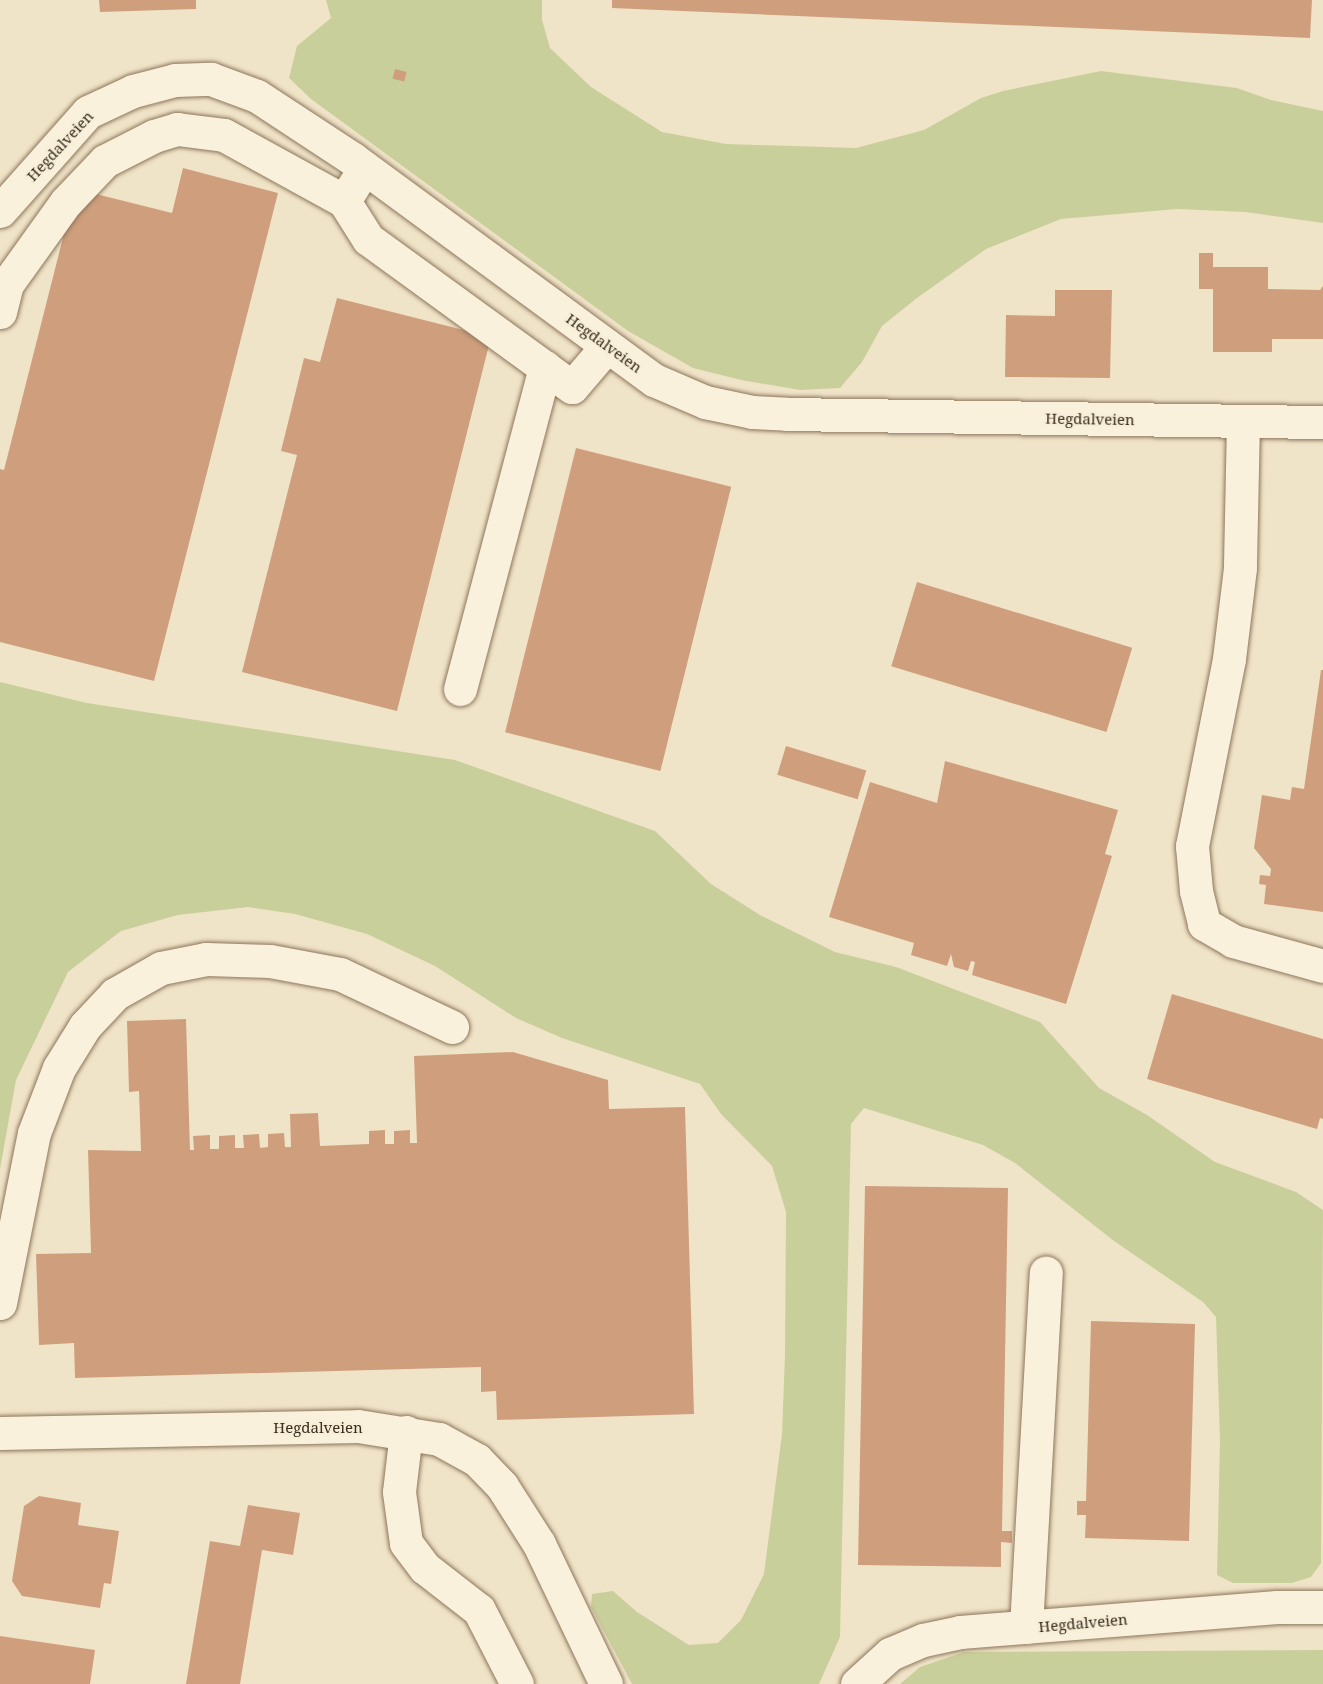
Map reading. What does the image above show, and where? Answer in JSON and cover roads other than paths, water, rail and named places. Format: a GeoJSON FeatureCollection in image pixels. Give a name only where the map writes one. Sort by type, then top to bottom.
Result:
{"type":"FeatureCollection","features":[{"type":"Feature","properties":{"kind":"street","name":"Hegdalveien"},"geometry":{"type":"LineString","coordinates":[[0,211],[88,112],[134,91],[175,80],[211,79],[257,96],[365,168],[654,380],[705,402],[752,412],[1323,422]]}},
{"type":"Feature","properties":{"kind":"street"},"geometry":{"type":"LineString","coordinates":[[0,312],[7,284],[66,202],[105,161],[154,136],[177,129],[224,135],[344,201],[368,239],[572,387],[607,346]]}},
{"type":"Feature","properties":{"kind":"street"},"geometry":{"type":"LineString","coordinates":[[344,201],[365,168]]}},
{"type":"Feature","properties":{"kind":"street"},"geometry":{"type":"LineString","coordinates":[[460,689],[545,367]]}},
{"type":"Feature","properties":{"kind":"street"},"geometry":{"type":"LineString","coordinates":[[1243,421],[1240,568],[1229,659],[1193,836],[1196,891],[1204,924],[1233,941],[1323,966]]}},
{"type":"Feature","properties":{"kind":"street"},"geometry":{"type":"LineString","coordinates":[[0,1303],[34,1133],[59,1068],[85,1026],[115,994],[161,968],[206,959],[270,961],[340,974],[452,1027]]}},
{"type":"Feature","properties":{"kind":"street"},"geometry":{"type":"LineString","coordinates":[[1026,1627],[1046,1273]]}},
{"type":"Feature","properties":{"kind":"street","name":"Hegdalveien"},"geometry":{"type":"LineString","coordinates":[[0,1434],[358,1426],[439,1439],[477,1460],[502,1486],[539,1544],[606,1684]]}},
{"type":"Feature","properties":{"kind":"street"},"geometry":{"type":"LineString","coordinates":[[406,1432],[399,1492],[406,1543],[425,1568],[479,1610],[517,1684]]}},
{"type":"Feature","properties":{"kind":"street","name":"Hegdalveien"},"geometry":{"type":"LineString","coordinates":[[857,1684],[890,1654],[923,1640],[960,1632],[1276,1607],[1323,1607]]}}]}
